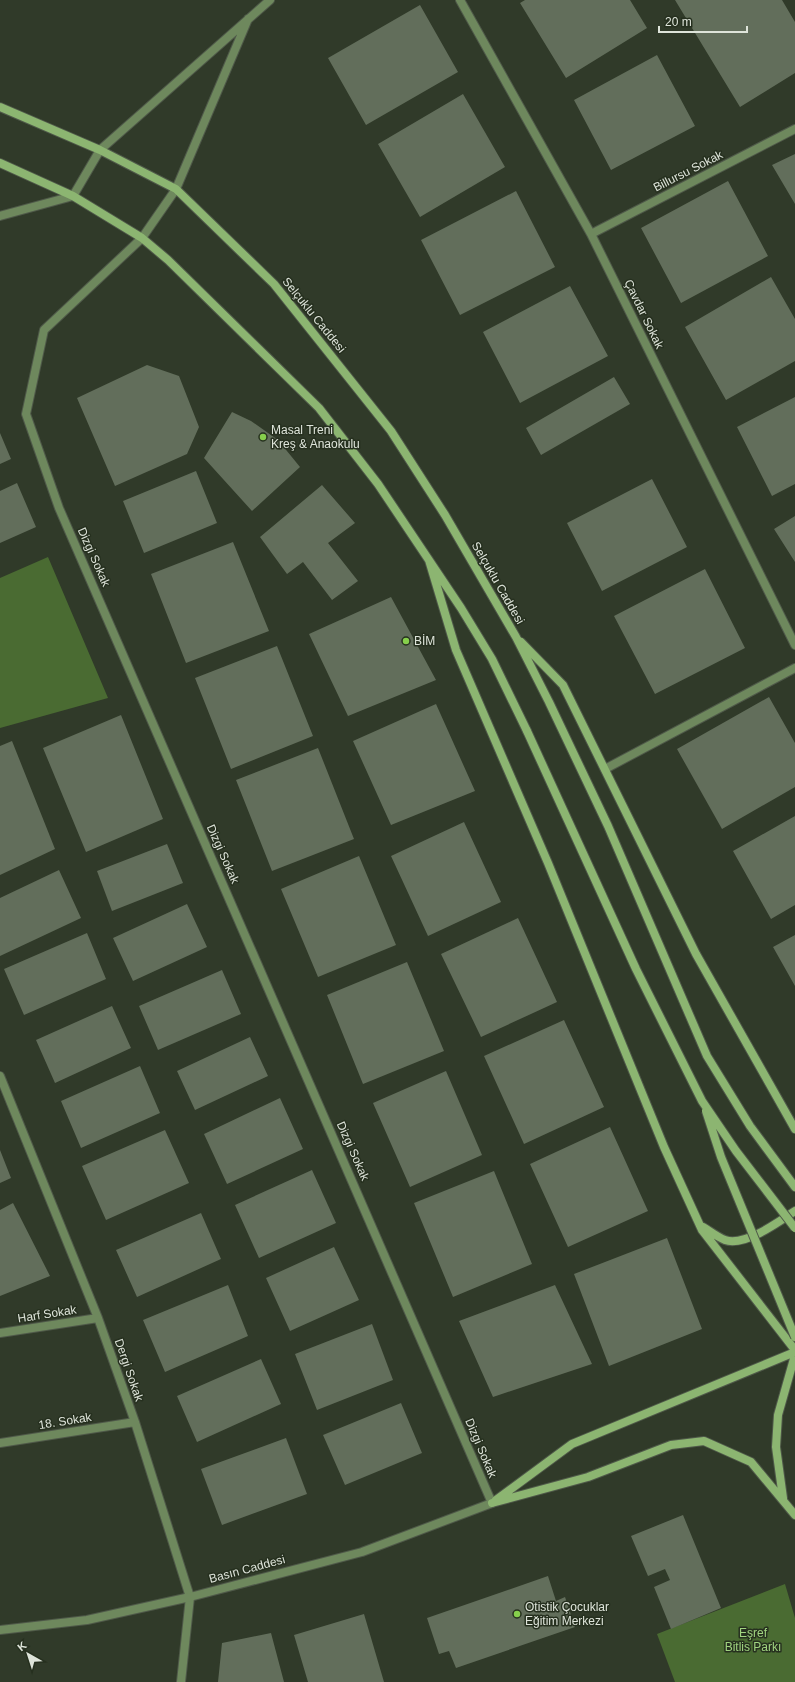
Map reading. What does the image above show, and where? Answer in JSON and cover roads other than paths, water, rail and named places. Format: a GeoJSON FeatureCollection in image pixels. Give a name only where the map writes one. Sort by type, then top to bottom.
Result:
{"type":"FeatureCollection","features":[{"type":"Feature","properties":{"kind":"main road","name":"Selçuklu Caddesi"},"geometry":{"type":"LineString","coordinates":[[0,107],[100,150],[176,189],[274,284],[391,431],[446,515],[516,637]]}},
{"type":"Feature","properties":{"kind":"main road"},"geometry":{"type":"LineString","coordinates":[[0,163],[73,196],[142,238],[168,260],[319,408],[378,484],[461,608],[492,659],[636,969],[702,1101],[736,1151],[795,1228]]}},
{"type":"Feature","properties":{"kind":"main road"},"geometry":{"type":"LineString","coordinates":[[429,560],[461,663],[548,863],[664,1147],[700,1226],[795,1351],[572,1444],[492,1503]]}},
{"type":"Feature","properties":{"kind":"main road"},"geometry":{"type":"LineString","coordinates":[[516,637],[556,716],[608,826],[707,1056],[750,1126],[795,1187]]}},
{"type":"Feature","properties":{"kind":"main road"},"geometry":{"type":"LineString","coordinates":[[516,637],[563,685],[696,954],[795,1129]]}},
{"type":"Feature","properties":{"kind":"main road"},"geometry":{"type":"LineString","coordinates":[[702,1101],[721,1157],[795,1337]]}},
{"type":"Feature","properties":{"kind":"main road"},"geometry":{"type":"LineString","coordinates":[[700,1226],[725,1240],[740,1241],[772,1228],[795,1211]]}},
{"type":"Feature","properties":{"kind":"main road"},"geometry":{"type":"LineString","coordinates":[[783,1498],[776,1447],[778,1415],[795,1355]]}},
{"type":"Feature","properties":{"kind":"main road"},"geometry":{"type":"LineString","coordinates":[[492,1503],[588,1476],[671,1445],[704,1441],[751,1462],[783,1498],[795,1515]]}},
{"type":"Feature","properties":{"kind":"street"},"geometry":{"type":"LineString","coordinates":[[0,216],[73,196],[100,150],[270,0]]}},
{"type":"Feature","properties":{"kind":"street","name":"Çavdar Sokak"},"geometry":{"type":"LineString","coordinates":[[460,0],[591,234],[795,645]]}},
{"type":"Feature","properties":{"kind":"street","name":"Dizgi Sokak"},"geometry":{"type":"LineString","coordinates":[[248,19],[176,189],[142,238],[44,330],[26,414],[59,508],[492,1503]]}},
{"type":"Feature","properties":{"kind":"street","name":"Billursu Sokak"},"geometry":{"type":"LineString","coordinates":[[591,234],[795,129]]}},
{"type":"Feature","properties":{"kind":"street"},"geometry":{"type":"LineString","coordinates":[[605,769],[795,668]]}},
{"type":"Feature","properties":{"kind":"street","name":"Dergi Sokak"},"geometry":{"type":"LineString","coordinates":[[0,1076],[98,1318],[135,1422],[190,1597],[181,1682]]}},
{"type":"Feature","properties":{"kind":"street","name":"Harf Sokak"},"geometry":{"type":"LineString","coordinates":[[0,1333],[98,1318]]}},
{"type":"Feature","properties":{"kind":"street","name":"18. Sokak"},"geometry":{"type":"LineString","coordinates":[[0,1443],[135,1422]]}},
{"type":"Feature","properties":{"kind":"street","name":"Basın Caddesi"},"geometry":{"type":"LineString","coordinates":[[0,1630],[87,1620],[190,1597],[362,1552],[492,1503]]}},
{"type":"Feature","properties":{"kind":"place","name":"Masal Treni Kreş & Anaokulu"},"geometry":{"type":"Point","coordinates":[263,437]}},
{"type":"Feature","properties":{"kind":"place","name":"BİM"},"geometry":{"type":"Point","coordinates":[406,641]}},
{"type":"Feature","properties":{"kind":"place","name":"Otistik Çocuklar Eğitim Merkezi"},"geometry":{"type":"Point","coordinates":[517,1614]}},
{"type":"Feature","properties":{"kind":"park label","name":"Eşref Bitlis Parkı"},"geometry":{"type":"Point","coordinates":[753,1640]}}]}
